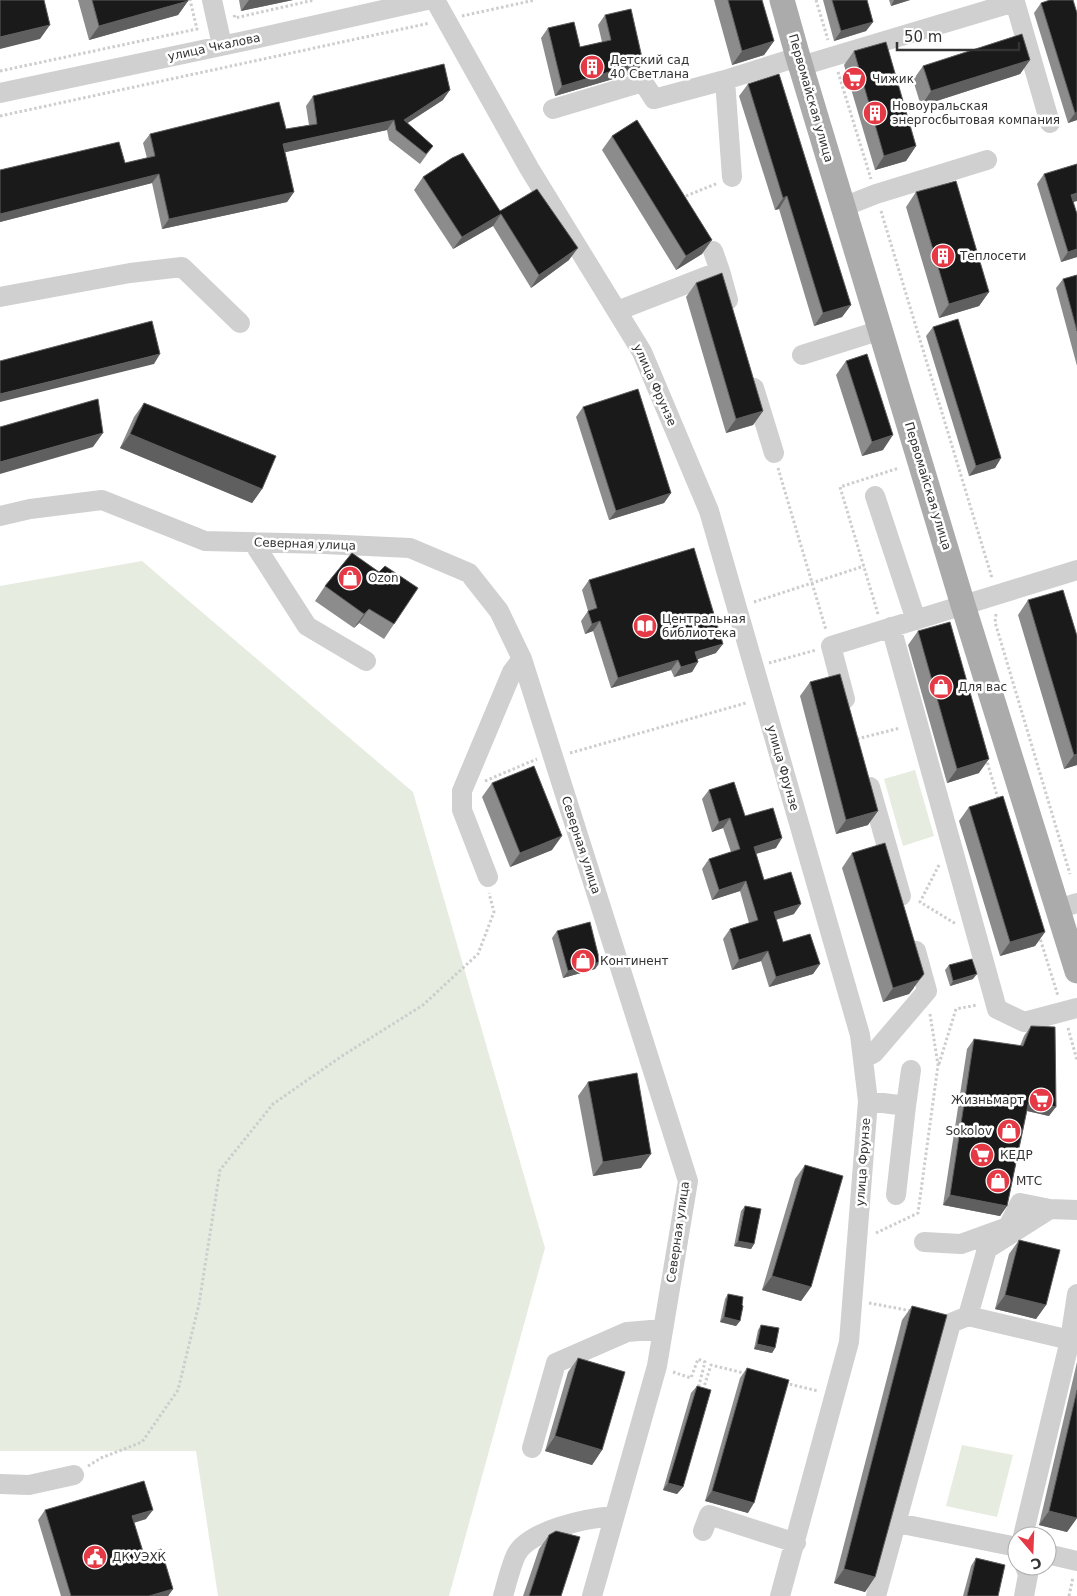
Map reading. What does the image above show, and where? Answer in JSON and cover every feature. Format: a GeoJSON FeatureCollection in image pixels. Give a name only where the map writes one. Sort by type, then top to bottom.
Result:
{"type":"FeatureCollection","features":[{"type":"Feature","properties":{"kind":"main road","name":"Первомайская улица"},"geometry":{"type":"LineString","coordinates":[[782,0],[963,606],[1067,906],[1077,971]]}},
{"type":"Feature","properties":{"kind":"street"},"geometry":{"type":"LineString","coordinates":[[212,0],[222,45]]}},
{"type":"Feature","properties":{"kind":"street","name":"улица Чкалова"},"geometry":{"type":"LineString","coordinates":[[0,93],[428,0]]}},
{"type":"Feature","properties":{"kind":"street","name":"улица Фрунзе"},"geometry":{"type":"LineString","coordinates":[[435,0],[529,168],[642,352],[709,512],[860,1035],[868,1101],[849,1342],[796,1543],[780,1596]]}},
{"type":"Feature","properties":{"kind":"street"},"geometry":{"type":"LineString","coordinates":[[553,109],[643,82],[654,100],[799,61],[832,55],[1014,2],[1050,123]]}},
{"type":"Feature","properties":{"kind":"street"},"geometry":{"type":"LineString","coordinates":[[725,80],[732,177]]}},
{"type":"Feature","properties":{"kind":"street"},"geometry":{"type":"LineString","coordinates":[[843,207],[876,194],[987,160]]}},
{"type":"Feature","properties":{"kind":"street"},"geometry":{"type":"LineString","coordinates":[[713,251],[733,316]]}},
{"type":"Feature","properties":{"kind":"street"},"geometry":{"type":"LineString","coordinates":[[0,297],[130,273],[182,267],[240,323]]}},
{"type":"Feature","properties":{"kind":"street"},"geometry":{"type":"LineString","coordinates":[[617,311],[720,271]]}},
{"type":"Feature","properties":{"kind":"street"},"geometry":{"type":"LineString","coordinates":[[802,355],[881,330]]}},
{"type":"Feature","properties":{"kind":"street"},"geometry":{"type":"LineString","coordinates":[[750,371],[774,453]]}},
{"type":"Feature","properties":{"kind":"street"},"geometry":{"type":"LineString","coordinates":[[876,496],[916,620]]}},
{"type":"Feature","properties":{"kind":"street","name":"Северная улица"},"geometry":{"type":"LineString","coordinates":[[0,516],[30,509],[102,500],[205,541],[410,548],[469,573],[499,611],[522,659],[688,1181],[657,1366],[592,1596]]}},
{"type":"Feature","properties":{"kind":"street"},"geometry":{"type":"LineString","coordinates":[[253,542],[307,626],[366,661]]}},
{"type":"Feature","properties":{"kind":"street"},"geometry":{"type":"LineString","coordinates":[[857,740],[830,646],[1077,570]]}},
{"type":"Feature","properties":{"kind":"street"},"geometry":{"type":"LineString","coordinates":[[887,628],[918,723],[997,1009],[1024,1022],[1077,1008]]}},
{"type":"Feature","properties":{"kind":"street"},"geometry":{"type":"LineString","coordinates":[[488,877],[462,810],[462,791],[512,672],[522,659]]}},
{"type":"Feature","properties":{"kind":"street"},"geometry":{"type":"LineString","coordinates":[[863,1059],[874,1053],[927,991],[865,767]]}},
{"type":"Feature","properties":{"kind":"street"},"geometry":{"type":"LineString","coordinates":[[896,1195],[911,1070]]}},
{"type":"Feature","properties":{"kind":"street"},"geometry":{"type":"LineString","coordinates":[[868,1101],[906,1106]]}},
{"type":"Feature","properties":{"kind":"street"},"geometry":{"type":"LineString","coordinates":[[924,1242],[961,1244],[1008,1226],[1020,1203],[1077,1210]]}},
{"type":"Feature","properties":{"kind":"street"},"geometry":{"type":"LineString","coordinates":[[968,1316],[987,1249],[1050,1208]]}},
{"type":"Feature","properties":{"kind":"street"},"geometry":{"type":"LineString","coordinates":[[1025,1526],[1070,1340],[1077,1294]]}},
{"type":"Feature","properties":{"kind":"street"},"geometry":{"type":"LineString","coordinates":[[876,1596],[951,1323],[968,1316],[1070,1340]]}},
{"type":"Feature","properties":{"kind":"street"},"geometry":{"type":"LineString","coordinates":[[532,1448],[556,1363],[627,1332],[663,1329]]}},
{"type":"Feature","properties":{"kind":"street"},"geometry":{"type":"LineString","coordinates":[[0,1484],[29,1485],[74,1475]]}},
{"type":"Feature","properties":{"kind":"street"},"geometry":{"type":"LineString","coordinates":[[703,1531],[709,1515],[796,1543]]}},
{"type":"Feature","properties":{"kind":"street"},"geometry":{"type":"LineString","coordinates":[[503,1596],[517,1554],[530,1540],[572,1522],[614,1516]]}},
{"type":"Feature","properties":{"kind":"street"},"geometry":{"type":"LineString","coordinates":[[897,1523],[1007,1545]]}},
{"type":"Feature","properties":{"kind":"street"},"geometry":{"type":"LineString","coordinates":[[1057,1556],[1077,1561]]}},
{"type":"Feature","properties":{"kind":"street"},"geometry":{"type":"LineString","coordinates":[[1024,1596],[1028,1576]]}},
{"type":"Feature","properties":{"kind":"path"},"geometry":{"type":"LineString","coordinates":[[0,71],[197,29],[190,0]]}},
{"type":"Feature","properties":{"kind":"path"},"geometry":{"type":"LineString","coordinates":[[235,18],[314,0]]}},
{"type":"Feature","properties":{"kind":"path"},"geometry":{"type":"LineString","coordinates":[[466,25],[461,16],[535,0]]}},
{"type":"Feature","properties":{"kind":"path"},"geometry":{"type":"LineString","coordinates":[[816,0],[997,594],[995,622],[1071,878]]}},
{"type":"Feature","properties":{"kind":"path"},"geometry":{"type":"LineString","coordinates":[[0,116],[446,20]]}},
{"type":"Feature","properties":{"kind":"path"},"geometry":{"type":"LineString","coordinates":[[686,196],[732,177]]}},
{"type":"Feature","properties":{"kind":"path"},"geometry":{"type":"LineString","coordinates":[[766,664],[830,646],[774,453]]}},
{"type":"Feature","properties":{"kind":"path"},"geometry":{"type":"LineString","coordinates":[[887,628],[864,566],[840,487],[899,468]]}},
{"type":"Feature","properties":{"kind":"path"},"geometry":{"type":"LineString","coordinates":[[749,603],[864,566]]}},
{"type":"Feature","properties":{"kind":"path"},"geometry":{"type":"LineString","coordinates":[[483,782],[540,758],[552,758],[733,706]]}},
{"type":"Feature","properties":{"kind":"path"},"geometry":{"type":"LineString","coordinates":[[857,740],[918,723]]}},
{"type":"Feature","properties":{"kind":"path"},"geometry":{"type":"LineString","coordinates":[[951,841],[920,902],[978,938]]}},
{"type":"Feature","properties":{"kind":"path"},"geometry":{"type":"LineString","coordinates":[[74,1475],[101,1458],[142,1442],[178,1390],[199,1304],[220,1170],[273,1104],[342,1056],[424,1005],[478,954],[494,912],[484,879],[488,877]]}},
{"type":"Feature","properties":{"kind":"path"},"geometry":{"type":"LineString","coordinates":[[938,1066],[956,1009]]}},
{"type":"Feature","properties":{"kind":"path"},"geometry":{"type":"LineString","coordinates":[[863,1302],[916,1312]]}},
{"type":"Feature","properties":{"kind":"path"},"geometry":{"type":"LineString","coordinates":[[691,1378],[698,1359],[705,1362],[698,1389],[703,1390],[712,1366],[749,1375]]}},
{"type":"Feature","properties":{"kind":"path"},"geometry":{"type":"LineString","coordinates":[[778,1381],[835,1397]]}},
{"type":"Feature","properties":{"kind":"shaded area"},"geometry":{"type":"Polygon","coordinates":[[[142,561],[413,792],[545,1248],[449,1596],[218,1596],[196,1451],[0,1451],[0,586],[142,561]]]}},
{"type":"Feature","properties":{"kind":"shaded area"},"geometry":{"type":"Polygon","coordinates":[[[915,770],[934,836],[903,846],[884,779],[915,770]]]}},
{"type":"Feature","properties":{"kind":"shaded area"},"geometry":{"type":"Polygon","coordinates":[[[962,1445],[1013,1455],[997,1517],[946,1506],[962,1445]]]}},
{"type":"Feature","properties":{"kind":"building"},"geometry":{"type":"Polygon","coordinates":[[[0,0],[44,0],[50,25],[0,37],[0,0]]]}},
{"type":"Feature","properties":{"kind":"building"},"geometry":{"type":"Polygon","coordinates":[[[92,0],[188,0],[188,1],[99,26],[92,0]]]}},
{"type":"Feature","properties":{"kind":"building"},"geometry":{"type":"Polygon","coordinates":[[[728,0],[762,0],[774,41],[742,51],[728,0]]]}},
{"type":"Feature","properties":{"kind":"building"},"geometry":{"type":"Polygon","coordinates":[[[832,0],[867,0],[873,22],[841,31],[832,0]]]}},
{"type":"Feature","properties":{"kind":"building"},"geometry":{"type":"Polygon","coordinates":[[[1050,0],[1073,0],[1077,13],[1077,112],[1075,113],[1041,3],[1050,0]]]}},
{"type":"Feature","properties":{"kind":"building","name":"Детский сад 40 Светлана"},"geometry":{"type":"Polygon","coordinates":[[[631,9],[643,62],[562,86],[548,28],[574,22],[580,47],[611,40],[605,15],[631,9]]]}},
{"type":"Feature","properties":{"kind":"building"},"geometry":{"type":"Polygon","coordinates":[[[1022,34],[1030,60],[931,91],[923,66],[1022,34]]]}},
{"type":"Feature","properties":{"kind":"building"},"geometry":{"type":"Polygon","coordinates":[[[886,42],[916,146],[884,156],[854,51],[886,42]]]}},
{"type":"Feature","properties":{"kind":"building"},"geometry":{"type":"Polygon","coordinates":[[[444,64],[450,90],[404,120],[433,146],[426,154],[396,130],[394,120],[283,144],[294,192],[169,219],[159,174],[0,214],[0,170],[119,142],[125,163],[155,156],[150,134],[279,102],[286,129],[317,124],[313,96],[444,64]]]}},
{"type":"Feature","properties":{"kind":"building"},"geometry":{"type":"Polygon","coordinates":[[[779,74],[851,305],[823,313],[787,196],[783,198],[748,84],[779,74]]]}},
{"type":"Feature","properties":{"kind":"building"},"geometry":{"type":"Polygon","coordinates":[[[637,120],[712,240],[686,256],[612,136],[637,120]]]}},
{"type":"Feature","properties":{"kind":"building"},"geometry":{"type":"Polygon","coordinates":[[[463,153],[500,211],[537,189],[578,248],[539,275],[501,214],[462,237],[423,177],[463,153]]]}},
{"type":"Feature","properties":{"kind":"building"},"geometry":{"type":"Polygon","coordinates":[[[1077,164],[1077,193],[1071,195],[1077,214],[1077,249],[1068,252],[1044,174],[1077,164]]]}},
{"type":"Feature","properties":{"kind":"building","name":"Теплосети"},"geometry":{"type":"Polygon","coordinates":[[[956,181],[989,292],[949,304],[916,192],[956,181]]]}},
{"type":"Feature","properties":{"kind":"building"},"geometry":{"type":"Polygon","coordinates":[[[722,273],[763,411],[736,419],[696,283],[722,273]]]}},
{"type":"Feature","properties":{"kind":"building"},"geometry":{"type":"Polygon","coordinates":[[[1077,275],[1077,331],[1063,279],[1077,275]]]}},
{"type":"Feature","properties":{"kind":"building"},"geometry":{"type":"Polygon","coordinates":[[[958,319],[1001,458],[976,466],[933,327],[958,319]]]}},
{"type":"Feature","properties":{"kind":"building"},"geometry":{"type":"Polygon","coordinates":[[[152,321],[160,354],[0,394],[0,361],[152,321]]]}},
{"type":"Feature","properties":{"kind":"building"},"geometry":{"type":"Polygon","coordinates":[[[867,354],[893,435],[872,442],[846,361],[867,354]]]}},
{"type":"Feature","properties":{"kind":"building"},"geometry":{"type":"Polygon","coordinates":[[[638,389],[671,493],[616,511],[583,407],[638,389]]]}},
{"type":"Feature","properties":{"kind":"building"},"geometry":{"type":"Polygon","coordinates":[[[98,399],[103,433],[0,462],[0,427],[98,399]]]}},
{"type":"Feature","properties":{"kind":"building"},"geometry":{"type":"Polygon","coordinates":[[[144,403],[276,456],[262,489],[130,434],[144,403]]]}},
{"type":"Feature","properties":{"kind":"building","name":"Центральная библиотека"},"geometry":{"type":"Polygon","coordinates":[[[694,548],[723,644],[695,652],[698,662],[681,667],[678,660],[618,678],[600,621],[592,624],[588,611],[597,608],[589,580],[694,548]]]}},
{"type":"Feature","properties":{"kind":"building"},"geometry":{"type":"Polygon","coordinates":[[[352,553],[379,572],[385,566],[418,588],[394,624],[369,609],[364,614],[325,586],[352,553]]]}},
{"type":"Feature","properties":{"kind":"building"},"geometry":{"type":"Polygon","coordinates":[[[1063,590],[1077,636],[1077,754],[1074,755],[1028,600],[1063,590]]]}},
{"type":"Feature","properties":{"kind":"building"},"geometry":{"type":"Polygon","coordinates":[[[950,622],[989,759],[957,769],[918,631],[950,622]]]}},
{"type":"Feature","properties":{"kind":"building"},"geometry":{"type":"Polygon","coordinates":[[[840,674],[878,811],[846,820],[810,682],[840,674]]]}},
{"type":"Feature","properties":{"kind":"building"},"geometry":{"type":"Polygon","coordinates":[[[534,766],[562,836],[520,853],[492,783],[534,766]]]}},
{"type":"Feature","properties":{"kind":"building"},"geometry":{"type":"Polygon","coordinates":[[[734,782],[745,816],[773,808],[782,838],[754,847],[764,880],[791,872],[801,904],[774,912],[783,942],[810,934],[820,964],[776,977],[768,951],[739,960],[730,929],[758,920],[746,881],[719,890],[709,859],[740,849],[730,818],[719,822],[709,790],[734,782]]]}},
{"type":"Feature","properties":{"kind":"building"},"geometry":{"type":"Polygon","coordinates":[[[1003,796],[1045,932],[1010,942],[969,807],[1003,796]]]}},
{"type":"Feature","properties":{"kind":"building"},"geometry":{"type":"Polygon","coordinates":[[[885,843],[924,974],[919,980],[893,988],[852,853],[885,843]]]}},
{"type":"Feature","properties":{"kind":"building"},"geometry":{"type":"Polygon","coordinates":[[[590,922],[600,962],[568,971],[557,931],[590,922]]]}},
{"type":"Feature","properties":{"kind":"building"},"geometry":{"type":"Polygon","coordinates":[[[972,959],[977,974],[953,981],[949,965],[972,959]]]}},
{"type":"Feature","properties":{"kind":"building","name":"КЕДР"},"geometry":{"type":"Polygon","coordinates":[[[1031,1026],[1055,1027],[1056,1107],[1029,1100],[1007,1206],[950,1195],[974,1039],[1023,1046],[1031,1026]]]}},
{"type":"Feature","properties":{"kind":"building"},"geometry":{"type":"Polygon","coordinates":[[[637,1073],[651,1154],[603,1162],[588,1082],[637,1073]]]}},
{"type":"Feature","properties":{"kind":"building"},"geometry":{"type":"Polygon","coordinates":[[[805,1165],[843,1176],[811,1287],[772,1276],[805,1165]]]}},
{"type":"Feature","properties":{"kind":"building"},"geometry":{"type":"Polygon","coordinates":[[[745,1206],[761,1209],[754,1244],[738,1241],[745,1206]]]}},
{"type":"Feature","properties":{"kind":"building"},"geometry":{"type":"Polygon","coordinates":[[[1019,1240],[1060,1250],[1046,1305],[1005,1295],[1019,1240]]]}},
{"type":"Feature","properties":{"kind":"building"},"geometry":{"type":"Polygon","coordinates":[[[728,1294],[743,1297],[740,1321],[724,1317],[728,1294]]]}},
{"type":"Feature","properties":{"kind":"building"},"geometry":{"type":"Polygon","coordinates":[[[912,1306],[947,1315],[875,1577],[844,1569],[912,1306]]]}},
{"type":"Feature","properties":{"kind":"building"},"geometry":{"type":"Polygon","coordinates":[[[761,1325],[779,1328],[775,1348],[757,1344],[761,1325]]]}},
{"type":"Feature","properties":{"kind":"building"},"geometry":{"type":"Polygon","coordinates":[[[578,1358],[625,1372],[602,1450],[555,1436],[578,1358]]]}},
{"type":"Feature","properties":{"kind":"building"},"geometry":{"type":"Polygon","coordinates":[[[747,1368],[789,1380],[754,1503],[712,1491],[747,1368]]]}},
{"type":"Feature","properties":{"kind":"building"},"geometry":{"type":"Polygon","coordinates":[[[697,1386],[711,1390],[683,1487],[668,1483],[697,1386]]]}},
{"type":"Feature","properties":{"kind":"building"},"geometry":{"type":"Polygon","coordinates":[[[1077,1390],[1077,1518],[1049,1511],[1077,1390]]]}},
{"type":"Feature","properties":{"kind":"building"},"geometry":{"type":"Polygon","coordinates":[[[144,1481],[153,1510],[132,1516],[144,1555],[161,1549],[173,1589],[149,1596],[71,1596],[45,1510],[144,1481]]]}},
{"type":"Feature","properties":{"kind":"building"},"geometry":{"type":"Polygon","coordinates":[[[556,1531],[580,1537],[561,1596],[529,1596],[549,1535],[556,1531]]]}},
{"type":"Feature","properties":{"kind":"building"},"geometry":{"type":"Polygon","coordinates":[[[976,1558],[1005,1565],[998,1596],[967,1596],[976,1558]]]}},
{"type":"Feature","properties":{"kind":"place","name":"Детский сад 40 Светлана"},"geometry":{"type":"Point","coordinates":[592,67]}},
{"type":"Feature","properties":{"kind":"place","name":"Чижик"},"geometry":{"type":"Point","coordinates":[854,79]}},
{"type":"Feature","properties":{"kind":"place","name":"Новоуральская энергосбытовая компания"},"geometry":{"type":"Point","coordinates":[875,113]}},
{"type":"Feature","properties":{"kind":"place","name":"Теплосети"},"geometry":{"type":"Point","coordinates":[943,256]}},
{"type":"Feature","properties":{"kind":"place","name":"Ozon"},"geometry":{"type":"Point","coordinates":[350,578]}},
{"type":"Feature","properties":{"kind":"place","name":"Центральная библиотека"},"geometry":{"type":"Point","coordinates":[645,626]}},
{"type":"Feature","properties":{"kind":"place","name":"Для вас"},"geometry":{"type":"Point","coordinates":[941,687]}},
{"type":"Feature","properties":{"kind":"place","name":"Континент"},"geometry":{"type":"Point","coordinates":[583,961]}},
{"type":"Feature","properties":{"kind":"place","name":"Жизньмарт"},"geometry":{"type":"Point","coordinates":[1041,1100]}},
{"type":"Feature","properties":{"kind":"place","name":"Sokolov"},"geometry":{"type":"Point","coordinates":[1009,1131]}},
{"type":"Feature","properties":{"kind":"place","name":"КЕДР"},"geometry":{"type":"Point","coordinates":[982,1155]}},
{"type":"Feature","properties":{"kind":"place","name":"МТС"},"geometry":{"type":"Point","coordinates":[998,1181]}},
{"type":"Feature","properties":{"kind":"place","name":"ДК УЭХК"},"geometry":{"type":"Point","coordinates":[95,1557]}}]}
